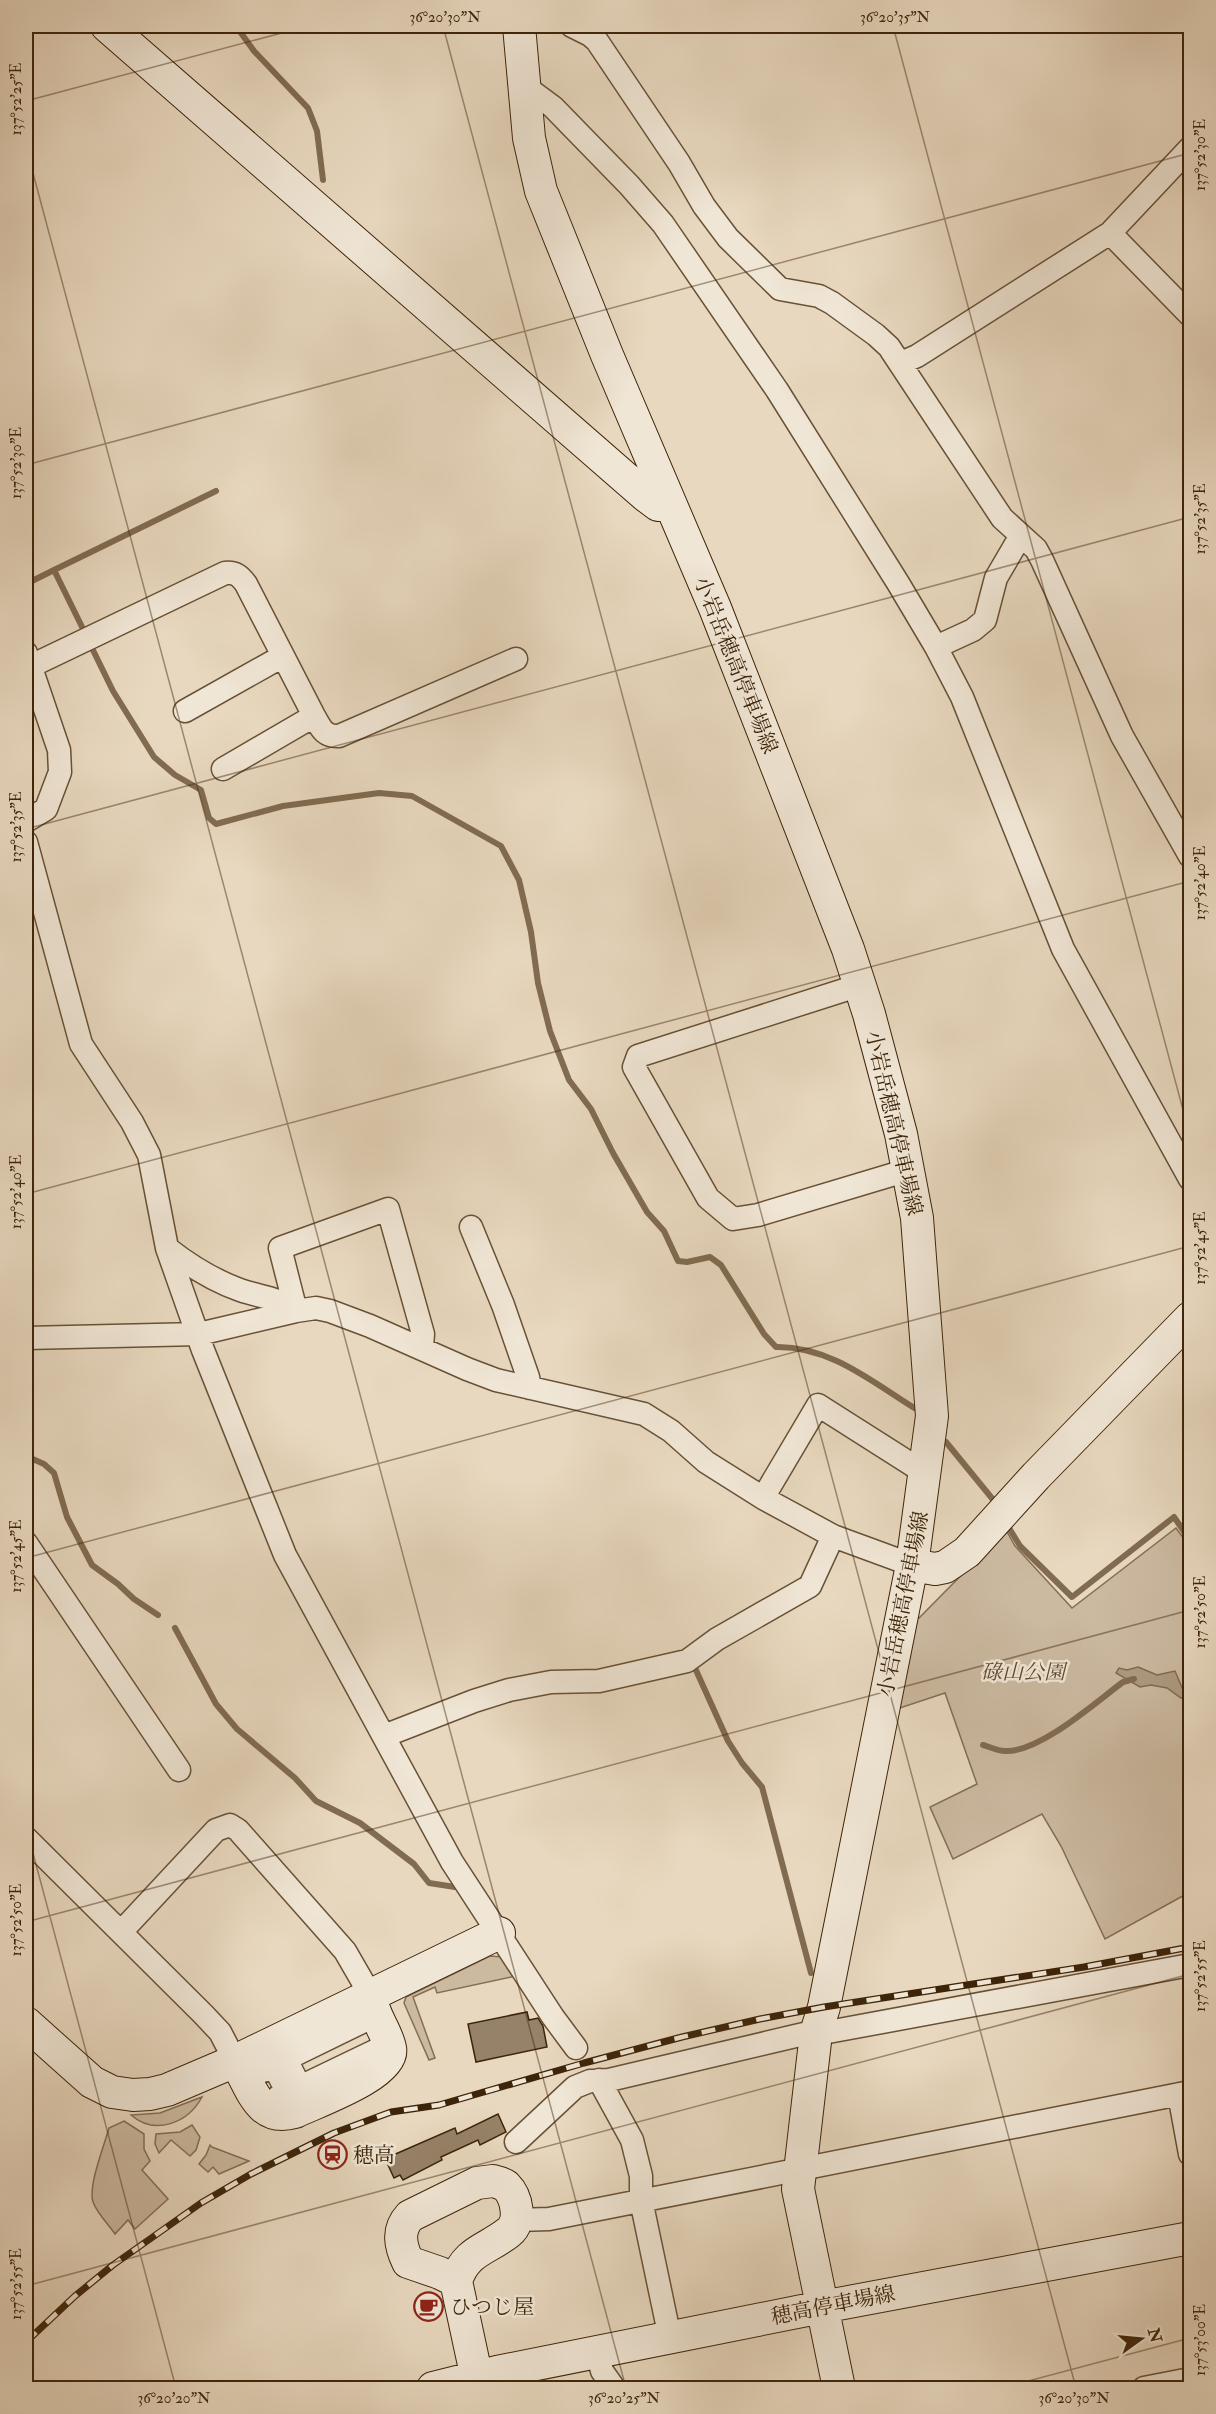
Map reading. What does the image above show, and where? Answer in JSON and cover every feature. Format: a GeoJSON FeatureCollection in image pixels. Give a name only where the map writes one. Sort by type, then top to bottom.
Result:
{"type":"FeatureCollection","features":[{"type":"Feature","properties":{"kind":"main road"},"geometry":{"type":"LineString","coordinates":[[107,26],[646,496],[658,505],[670,504]]}},
{"type":"Feature","properties":{"kind":"main road","name":"小岩岳穂高停車場線"},"geometry":{"type":"LineString","coordinates":[[519,26],[529,138],[541,191],[715,608],[793,805],[860,985],[898,1124],[917,1218],[930,1363],[932,1416],[912,1565],[824,2007],[816,2033],[798,2189],[839,2388]]}},
{"type":"Feature","properties":{"kind":"main road"},"geometry":{"type":"LineString","coordinates":[[912,1565],[935,1569],[945,1567],[967,1552],[1036,1476],[1191,1318]]}},
{"type":"Feature","properties":{"kind":"main road"},"geometry":{"type":"LineString","coordinates":[[26,2023],[92,2082],[112,2092],[133,2095],[150,2094],[167,2090],[366,2006],[499,1933]]}},
{"type":"Feature","properties":{"kind":"main road"},"geometry":{"type":"LineString","coordinates":[[235,2061],[264,2109],[272,2114],[284,2115],[295,2112],[374,2075],[387,2062],[391,2053],[390,2046],[372,2006],[366,2006]]}},
{"type":"Feature","properties":{"kind":"main road"},"geometry":{"type":"LineString","coordinates":[[456,2281],[408,2262],[402,2250],[400,2235],[402,2224],[410,2216],[477,2183],[493,2181],[505,2186],[517,2207],[517,2220],[511,2231],[477,2250],[460,2268],[456,2281],[478,2383]]}},
{"type":"Feature","properties":{"kind":"main road","name":"穂高停車場線"},"geometry":{"type":"LineString","coordinates":[[433,2388],[478,2383],[597,2352],[822,2307],[1191,2238]]}},
{"type":"Feature","properties":{"kind":"street"},"geometry":{"type":"LineString","coordinates":[[572,26],[590,34],[597,41],[679,163],[704,206],[728,237],[780,290],[819,296],[832,303],[876,335],[901,363],[1002,518],[1020,537],[1036,549],[1122,736],[1191,856]]}},
{"type":"Feature","properties":{"kind":"street"},"geometry":{"type":"LineString","coordinates":[[526,87],[553,107],[629,185],[663,224],[777,390],[936,647],[984,749],[1063,949],[1191,1179]]}},
{"type":"Feature","properties":{"kind":"street"},"geometry":{"type":"LineString","coordinates":[[901,363],[917,356],[1110,233],[1191,148]]}},
{"type":"Feature","properties":{"kind":"street"},"geometry":{"type":"LineString","coordinates":[[1110,233],[1191,315]]}},
{"type":"Feature","properties":{"kind":"street"},"geometry":{"type":"LineString","coordinates":[[936,647],[973,630],[985,620],[996,578],[1020,537]]}},
{"type":"Feature","properties":{"kind":"street"},"geometry":{"type":"LineString","coordinates":[[26,821],[46,809],[60,772],[59,750],[28,659],[225,573],[233,572],[241,576],[314,716],[322,730],[330,736],[339,736],[516,659]]}},
{"type":"Feature","properties":{"kind":"street"},"geometry":{"type":"LineString","coordinates":[[185,711],[283,656]]}},
{"type":"Feature","properties":{"kind":"street"},"geometry":{"type":"LineString","coordinates":[[223,769],[314,716]]}},
{"type":"Feature","properties":{"kind":"street"},"geometry":{"type":"LineString","coordinates":[[26,842],[81,1044],[132,1122],[149,1155],[167,1248],[285,1555],[447,1852],[553,2017],[576,2048]]}},
{"type":"Feature","properties":{"kind":"street"},"geometry":{"type":"LineString","coordinates":[[860,985],[638,1056],[634,1067],[708,1198],[733,1219],[758,1215],[908,1170]]}},
{"type":"Feature","properties":{"kind":"street"},"geometry":{"type":"LineString","coordinates":[[296,1311],[280,1248],[388,1209],[423,1334],[422,1347]]}},
{"type":"Feature","properties":{"kind":"street"},"geometry":{"type":"LineString","coordinates":[[471,1227],[503,1305],[530,1388]]}},
{"type":"Feature","properties":{"kind":"street"},"geometry":{"type":"LineString","coordinates":[[167,1248],[190,1266],[217,1281],[243,1291],[279,1300],[296,1311]]}},
{"type":"Feature","properties":{"kind":"street"},"geometry":{"type":"LineString","coordinates":[[26,1338],[199,1334],[296,1311],[316,1308],[330,1311],[422,1347],[467,1369],[530,1388],[644,1414],[671,1431],[706,1462],[763,1498],[833,1536],[912,1565]]}},
{"type":"Feature","properties":{"kind":"street"},"geometry":{"type":"LineString","coordinates":[[763,1498],[818,1405],[925,1473]]}},
{"type":"Feature","properties":{"kind":"street"},"geometry":{"type":"LineString","coordinates":[[384,1736],[509,1690],[551,1682],[598,1681],[687,1661],[717,1639],[810,1586],[833,1536]]}},
{"type":"Feature","properties":{"kind":"street"},"geometry":{"type":"LineString","coordinates":[[26,1543],[179,1770]]}},
{"type":"Feature","properties":{"kind":"street"},"geometry":{"type":"LineString","coordinates":[[121,1932],[216,1830],[230,1825],[238,1830],[345,1951],[366,2006],[366,2020],[286,2059],[300,2087],[377,2050],[369,2066],[290,2104],[282,2103],[279,2096],[287,2092],[274,2066],[258,2073],[256,2070],[260,2060],[354,2015],[366,2006]]}},
{"type":"Feature","properties":{"kind":"street"},"geometry":{"type":"LineString","coordinates":[[26,1838],[220,2032],[235,2061]]}},
{"type":"Feature","properties":{"kind":"street"},"geometry":{"type":"LineString","coordinates":[[828,2032],[1191,1965]]}},
{"type":"Feature","properties":{"kind":"street"},"geometry":{"type":"LineString","coordinates":[[516,2142],[575,2087],[590,2081],[804,2034]]}},
{"type":"Feature","properties":{"kind":"street"},"geometry":{"type":"LineString","coordinates":[[599,2080],[632,2140],[641,2176],[641,2200],[670,2338]]}},
{"type":"Feature","properties":{"kind":"street"},"geometry":{"type":"LineString","coordinates":[[517,2220],[549,2219],[1185,2093],[1191,2154]]}},
{"type":"Feature","properties":{"kind":"street"},"geometry":{"type":"LineString","coordinates":[[597,2352],[602,2371],[614,2388]]}},
{"type":"Feature","properties":{"kind":"street"},"geometry":{"type":"LineString","coordinates":[[1144,2388],[1191,2379]]}},
{"type":"Feature","properties":{"kind":"green space","name":"碌山公園"},"geometry":{"type":"Polygon","coordinates":[[[1176,1528],[1190,1547],[1190,1892],[1105,1939],[1061,1846],[1042,1814],[953,1859],[930,1807],[977,1784],[945,1693],[894,1710],[913,1619],[919,1618],[1006,1530],[1015,1546],[1072,1608],[1176,1528]]]}},
{"type":"Feature","properties":{"kind":"green space"},"geometry":{"type":"Polygon","coordinates":[[[490,1956],[503,1957],[516,1976],[437,1993],[435,1987],[413,1997],[435,2058],[429,2060],[404,2003],[406,1997],[490,1956]]]}},
{"type":"Feature","properties":{"kind":"green space"},"geometry":{"type":"Polygon","coordinates":[[[202,2097],[188,2114],[170,2124],[150,2125],[131,2115],[160,2113],[202,2097]]]}},
{"type":"Feature","properties":{"kind":"green space"},"geometry":{"type":"Polygon","coordinates":[[[124,2121],[144,2134],[144,2149],[150,2161],[142,2170],[168,2199],[135,2229],[128,2220],[115,2234],[95,2206],[92,2195],[97,2166],[109,2128],[124,2121]]]}},
{"type":"Feature","properties":{"kind":"green space"},"geometry":{"type":"Polygon","coordinates":[[[192,2125],[200,2137],[196,2150],[190,2156],[171,2140],[159,2153],[155,2144],[156,2134],[180,2132],[192,2125]]]}},
{"type":"Feature","properties":{"kind":"green space"},"geometry":{"type":"Polygon","coordinates":[[[210,2145],[249,2161],[219,2174],[213,2167],[208,2172],[199,2164],[210,2145]]]}},
{"type":"Feature","properties":{"kind":"shaded area"},"geometry":{"type":"Polygon","coordinates":[[[1138,1667],[1157,1675],[1175,1671],[1183,1690],[1190,1694],[1190,1700],[1181,1698],[1167,1688],[1151,1685],[1140,1687],[1116,1673],[1119,1668],[1127,1670],[1138,1667]]]}},
{"type":"Feature","properties":{"kind":"building"},"geometry":{"type":"Polygon","coordinates":[[[527,2012],[529,2020],[538,2018],[543,2026],[547,2047],[476,2062],[468,2024],[527,2012]]]}},
{"type":"Feature","properties":{"kind":"building"},"geometry":{"type":"Polygon","coordinates":[[[498,2114],[506,2132],[480,2145],[478,2140],[441,2157],[442,2160],[403,2180],[400,2175],[394,2178],[388,2165],[393,2162],[391,2156],[455,2128],[457,2134],[498,2114]]]}},
{"type":"Feature","properties":{"kind":"waterway"},"geometry":{"type":"LineString","coordinates":[[236,26],[254,51],[308,108],[317,131],[323,180]]}},
{"type":"Feature","properties":{"kind":"waterway"},"geometry":{"type":"LineString","coordinates":[[54,570],[216,491]]}},
{"type":"Feature","properties":{"kind":"waterway"},"geometry":{"type":"LineString","coordinates":[[26,581],[28,583],[54,570],[86,635]]}},
{"type":"Feature","properties":{"kind":"waterway"},"geometry":{"type":"LineString","coordinates":[[90,644],[113,691],[154,757],[175,775],[201,790],[209,818],[216,824],[283,806],[379,793],[412,796],[501,846],[519,880],[531,932],[538,983],[550,1031],[569,1080],[591,1109],[613,1153],[647,1212],[664,1231],[678,1261],[687,1262],[710,1257],[721,1265],[764,1334],[776,1347],[796,1348],[832,1359],[867,1377],[916,1409]]}},
{"type":"Feature","properties":{"kind":"waterway"},"geometry":{"type":"LineString","coordinates":[[946,1442],[995,1502]]}},
{"type":"Feature","properties":{"kind":"waterway"},"geometry":{"type":"LineString","coordinates":[[26,1456],[44,1464],[54,1473],[67,1517],[92,1565],[158,1615]]}},
{"type":"Feature","properties":{"kind":"waterway"},"geometry":{"type":"LineString","coordinates":[[1009,1528],[1020,1546],[1072,1597],[1174,1517],[1190,1540]]}},
{"type":"Feature","properties":{"kind":"waterway"},"geometry":{"type":"LineString","coordinates":[[175,1628],[216,1704],[237,1729],[295,1778],[316,1801],[360,1823],[414,1864],[429,1883],[455,1887]]}},
{"type":"Feature","properties":{"kind":"waterway"},"geometry":{"type":"LineString","coordinates":[[695,1668],[728,1741],[742,1763],[762,1787],[811,1973]]}},
{"type":"Feature","properties":{"kind":"waterway"},"geometry":{"type":"LineString","coordinates":[[983,1745],[1005,1751],[1034,1744],[1067,1725],[1123,1682],[1134,1679]]}},
{"type":"Feature","properties":{"kind":"railway"},"geometry":{"type":"LineString","coordinates":[[26,2342],[75,2296],[113,2265],[201,2203],[251,2174],[334,2133],[391,2112],[439,2105],[584,2063],[760,2019],[1084,1967],[1190,1947]]}},
{"type":"Feature","properties":{"kind":"place","name":"穂高"},"geometry":{"type":"Point","coordinates":[332,2155]}},
{"type":"Feature","properties":{"kind":"place","name":"ひつじ屋"},"geometry":{"type":"Point","coordinates":[429,2307]}}]}
